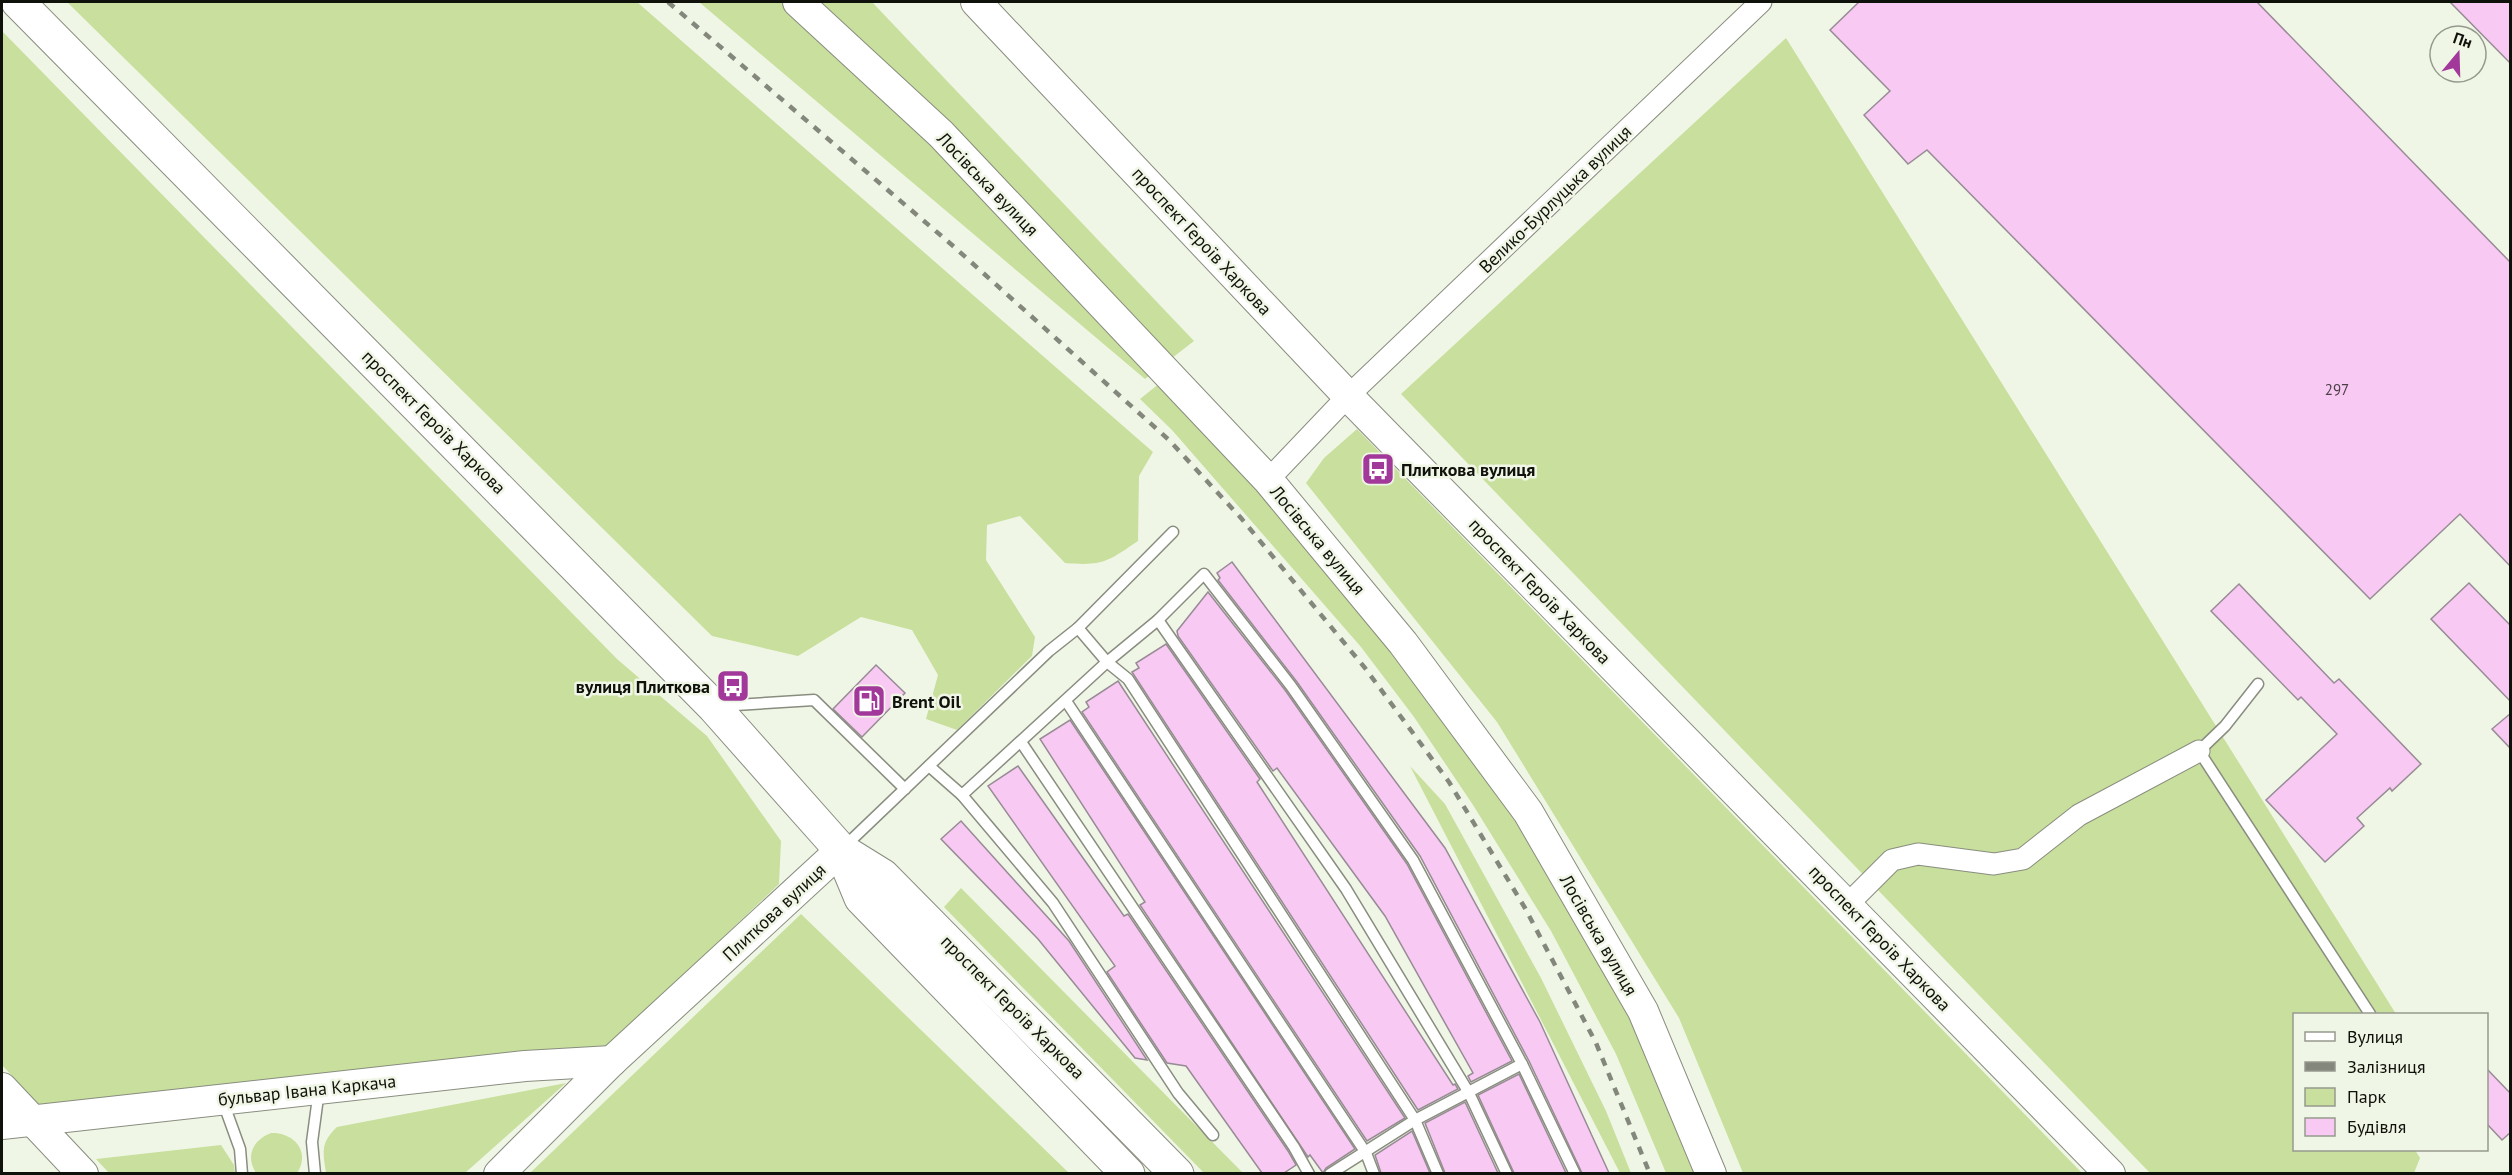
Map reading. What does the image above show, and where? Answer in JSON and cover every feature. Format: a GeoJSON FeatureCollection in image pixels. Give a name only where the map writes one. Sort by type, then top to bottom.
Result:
{"type":"FeatureCollection","features":[{"type":"Feature","properties":{"kind":"main road","name":"проспект Героїв Харкова"},"geometry":{"type":"LineString","coordinates":[[18,2],[714,707],[841,850],[883,876],[1177,1173]]}},
{"type":"Feature","properties":{"kind":"main road","name":"проспект Героїв Харкова"},"geometry":{"type":"LineString","coordinates":[[841,850],[861,898],[1128,1173]]}},
{"type":"Feature","properties":{"kind":"street","name":"Лосівська вулиця"},"geometry":{"type":"LineString","coordinates":[[798,2],[942,134],[1268,480],[1403,643],[1528,812],[1643,1011],[1711,1173]]}},
{"type":"Feature","properties":{"kind":"street","name":"проспект Героїв Харкова"},"geometry":{"type":"LineString","coordinates":[[976,2],[1348,396],[2110,1173]]}},
{"type":"Feature","properties":{"kind":"street","name":"Велико-Бурлуцька вулиця"},"geometry":{"type":"LineString","coordinates":[[1348,396],[1761,2]]}},
{"type":"Feature","properties":{"kind":"street"},"geometry":{"type":"LineString","coordinates":[[1268,480],[1348,396]]}},
{"type":"Feature","properties":{"kind":"street"},"geometry":{"type":"LineString","coordinates":[[1847,904],[1892,860],[1918,854],[1994,864],[2023,859],[2079,815],[2199,751]]}},
{"type":"Feature","properties":{"kind":"street","name":"Плиткова вулиця"},"geometry":{"type":"LineString","coordinates":[[499,1173],[612,1061],[841,850]]}},
{"type":"Feature","properties":{"kind":"street","name":"бульвар Івана Каркача"},"geometry":{"type":"LineString","coordinates":[[2,1124],[525,1066],[612,1061]]}},
{"type":"Feature","properties":{"kind":"street"},"geometry":{"type":"LineString","coordinates":[[2,1088],[83,1173]]}},
{"type":"Feature","properties":{"kind":"lane","name":"Плиткова вулиця"},"geometry":{"type":"LineString","coordinates":[[841,850],[1049,651],[1078,628],[1173,532]]}},
{"type":"Feature","properties":{"kind":"lane"},"geometry":{"type":"LineString","coordinates":[[962,795],[1107,662],[1158,620],[1204,574],[1291,686],[1413,860],[1522,1064],[1575,1173]]}},
{"type":"Feature","properties":{"kind":"lane"},"geometry":{"type":"LineString","coordinates":[[1158,620],[1346,889],[1469,1093],[1507,1173]]}},
{"type":"Feature","properties":{"kind":"lane"},"geometry":{"type":"LineString","coordinates":[[1078,628],[1107,662],[1128,679],[1414,1120],[1438,1173]]}},
{"type":"Feature","properties":{"kind":"lane"},"geometry":{"type":"LineString","coordinates":[[2258,684],[2225,726],[2199,751],[2369,1013]]}},
{"type":"Feature","properties":{"kind":"lane"},"geometry":{"type":"LineString","coordinates":[[714,707],[814,700],[905,789]]}},
{"type":"Feature","properties":{"kind":"lane"},"geometry":{"type":"LineString","coordinates":[[1066,701],[1366,1153],[1374,1173]]}},
{"type":"Feature","properties":{"kind":"lane"},"geometry":{"type":"LineString","coordinates":[[1021,742],[1294,1147],[1308,1173]]}},
{"type":"Feature","properties":{"kind":"lane"},"geometry":{"type":"LineString","coordinates":[[929,766],[962,795],[1053,903],[1178,1093],[1213,1135]]}},
{"type":"Feature","properties":{"kind":"lane"},"geometry":{"type":"LineString","coordinates":[[1330,1173],[1366,1153],[1414,1120],[1522,1064]]}},
{"type":"Feature","properties":{"kind":"lane"},"geometry":{"type":"LineString","coordinates":[[315,1173],[312,1142],[319,1089]]}},
{"type":"Feature","properties":{"kind":"lane"},"geometry":{"type":"LineString","coordinates":[[222,1099],[240,1149],[242,1173]]}},
{"type":"Feature","properties":{"kind":"green space"},"geometry":{"type":"Polygon","coordinates":[[[67,2],[637,2],[1153,452],[1139,476],[1138,541],[1104,561],[1088,564],[1065,563],[1020,516],[987,525],[986,560],[1035,637],[1032,656],[957,730],[926,719],[938,675],[912,630],[861,617],[798,656],[712,636],[67,2]]]}},
{"type":"Feature","properties":{"kind":"green space"},"geometry":{"type":"Polygon","coordinates":[[[699,2],[872,2],[1194,341],[1145,379],[699,2]]]}},
{"type":"Feature","properties":{"kind":"green space"},"geometry":{"type":"Polygon","coordinates":[[[2,31],[617,659],[707,736],[781,841],[779,884],[609,1046],[41,1107],[2,1065],[2,31]]]}},
{"type":"Feature","properties":{"kind":"green space"},"geometry":{"type":"Polygon","coordinates":[[[1786,38],[2395,1013],[2293,1013],[2293,1151],[2416,1151],[2420,1158],[2414,1173],[2150,1173],[1401,394],[1786,38]]]}},
{"type":"Feature","properties":{"kind":"green space"},"geometry":{"type":"Polygon","coordinates":[[[1160,383],[1242,462],[1546,843],[1711,1173],[1666,1173],[1616,1054],[1551,931],[1473,805],[1414,717],[1361,647],[1172,430],[1140,399],[1160,383]]]}},
{"type":"Feature","properties":{"kind":"green space"},"geometry":{"type":"Polygon","coordinates":[[[1357,429],[2082,1173],[1743,1173],[1679,1018],[1497,722],[1306,483],[1324,458],[1357,429]]]}},
{"type":"Feature","properties":{"kind":"green space"},"geometry":{"type":"Polygon","coordinates":[[[1410,766],[1445,804],[1541,978],[1606,1111],[1631,1173],[1620,1173],[1410,766]]]}},
{"type":"Feature","properties":{"kind":"green space"},"geometry":{"type":"Polygon","coordinates":[[[961,888],[1243,1173],[1204,1173],[944,907],[961,888]]]}},
{"type":"Feature","properties":{"kind":"green space"},"geometry":{"type":"Polygon","coordinates":[[[801,914],[1069,1173],[530,1173],[801,914]]]}},
{"type":"Feature","properties":{"kind":"green space"},"geometry":{"type":"Polygon","coordinates":[[[566,1083],[465,1173],[326,1173],[325,1143],[337,1127],[566,1083]]]}},
{"type":"Feature","properties":{"kind":"green space"},"geometry":{"type":"Polygon","coordinates":[[[271,1133],[287,1136],[298,1145],[302,1158],[297,1173],[256,1173],[251,1161],[253,1149],[255,1144],[271,1133]]]}},
{"type":"Feature","properties":{"kind":"green space"},"geometry":{"type":"Polygon","coordinates":[[[221,1145],[234,1165],[235,1173],[109,1173],[96,1159],[221,1145]]]}},
{"type":"Feature","properties":{"kind":"building"},"geometry":{"type":"Polygon","coordinates":[[[1859,2],[2257,2],[2511,263],[2511,567],[2460,514],[2370,599],[1927,150],[1908,164],[1864,115],[1890,91],[1830,30],[1859,2]]]}},
{"type":"Feature","properties":{"kind":"building"},"geometry":{"type":"Polygon","coordinates":[[[2450,2],[2511,2],[2511,64],[2488,41],[2488,24],[2472,24],[2450,2]]]}},
{"type":"Feature","properties":{"kind":"building"},"geometry":{"type":"Polygon","coordinates":[[[1232,562],[1445,848],[1540,1022],[1609,1173],[1582,1173],[1529,1061],[1420,856],[1297,682],[1218,580],[1220,578],[1217,573],[1232,562]]]}},
{"type":"Feature","properties":{"kind":"building"},"geometry":{"type":"Polygon","coordinates":[[[2469,583],[2511,626],[2511,702],[2431,619],[2469,583]]]}},
{"type":"Feature","properties":{"kind":"building"},"geometry":{"type":"Polygon","coordinates":[[[2239,584],[2334,683],[2339,679],[2421,764],[2392,791],[2390,788],[2357,818],[2364,826],[2325,862],[2266,800],[2337,734],[2301,697],[2298,700],[2211,611],[2239,584]]]}},
{"type":"Feature","properties":{"kind":"building"},"geometry":{"type":"Polygon","coordinates":[[[1208,592],[1285,690],[1407,864],[1512,1061],[1471,1082],[1468,1076],[1473,1073],[1385,916],[1277,768],[1273,771],[1178,636],[1177,631],[1208,592]]]}},
{"type":"Feature","properties":{"kind":"building"},"geometry":{"type":"Polygon","coordinates":[[[1166,644],[1260,779],[1257,782],[1453,1085],[1455,1084],[1458,1089],[1418,1110],[1132,672],[1139,668],[1136,663],[1166,644]]]}},
{"type":"Feature","properties":{"kind":"building","name":"Brent Oil"},"geometry":{"type":"Polygon","coordinates":[[[876,665],[905,693],[862,737],[833,709],[876,665]]]}},
{"type":"Feature","properties":{"kind":"building"},"geometry":{"type":"Polygon","coordinates":[[[1118,681],[1405,1118],[1367,1141],[1082,712],[1089,707],[1086,702],[1118,681]]]}},
{"type":"Feature","properties":{"kind":"building"},"geometry":{"type":"Polygon","coordinates":[[[2511,713],[2511,749],[2492,729],[2511,713]]]}},
{"type":"Feature","properties":{"kind":"building"},"geometry":{"type":"Polygon","coordinates":[[[1070,720],[1355,1149],[1326,1168],[1323,1173],[1310,1155],[1308,1157],[1140,905],[1145,902],[1040,739],[1070,720]]]}},
{"type":"Feature","properties":{"kind":"building"},"geometry":{"type":"Polygon","coordinates":[[[1018,766],[1124,916],[1128,914],[1296,1165],[1284,1173],[1262,1173],[1186,1066],[1167,1063],[1107,972],[1115,966],[988,786],[1018,766]]]}},
{"type":"Feature","properties":{"kind":"building"},"geometry":{"type":"Polygon","coordinates":[[[961,821],[1069,941],[1147,1060],[1135,1058],[1038,939],[941,839],[961,821]]]}},
{"type":"Feature","properties":{"kind":"building"},"geometry":{"type":"Polygon","coordinates":[[[2488,1070],[2511,1094],[2511,1132],[2502,1140],[2488,1125],[2488,1070]]]}},
{"type":"Feature","properties":{"kind":"building"},"geometry":{"type":"Polygon","coordinates":[[[1519,1074],[1566,1173],[1514,1173],[1478,1095],[1519,1074]]]}},
{"type":"Feature","properties":{"kind":"building"},"geometry":{"type":"Polygon","coordinates":[[[1465,1102],[1498,1173],[1445,1173],[1425,1123],[1465,1102]]]}},
{"type":"Feature","properties":{"kind":"building"},"geometry":{"type":"Polygon","coordinates":[[[1412,1131],[1430,1173],[1381,1173],[1375,1155],[1412,1131]]]}},
{"type":"Feature","properties":{"kind":"railway"},"geometry":{"type":"LineString","coordinates":[[668,2],[952,245],[1169,440],[1241,518],[1365,668],[1449,782],[1525,908],[1596,1043],[1650,1174]]}},
{"type":"Feature","properties":{"kind":"place","name":"Плиткова вулиця"},"geometry":{"type":"Point","coordinates":[1378,469]}},
{"type":"Feature","properties":{"kind":"place","name":"вулиця Плиткова"},"geometry":{"type":"Point","coordinates":[733,686]}},
{"type":"Feature","properties":{"kind":"place","name":"Brent Oil"},"geometry":{"type":"Point","coordinates":[869,701]}}]}
